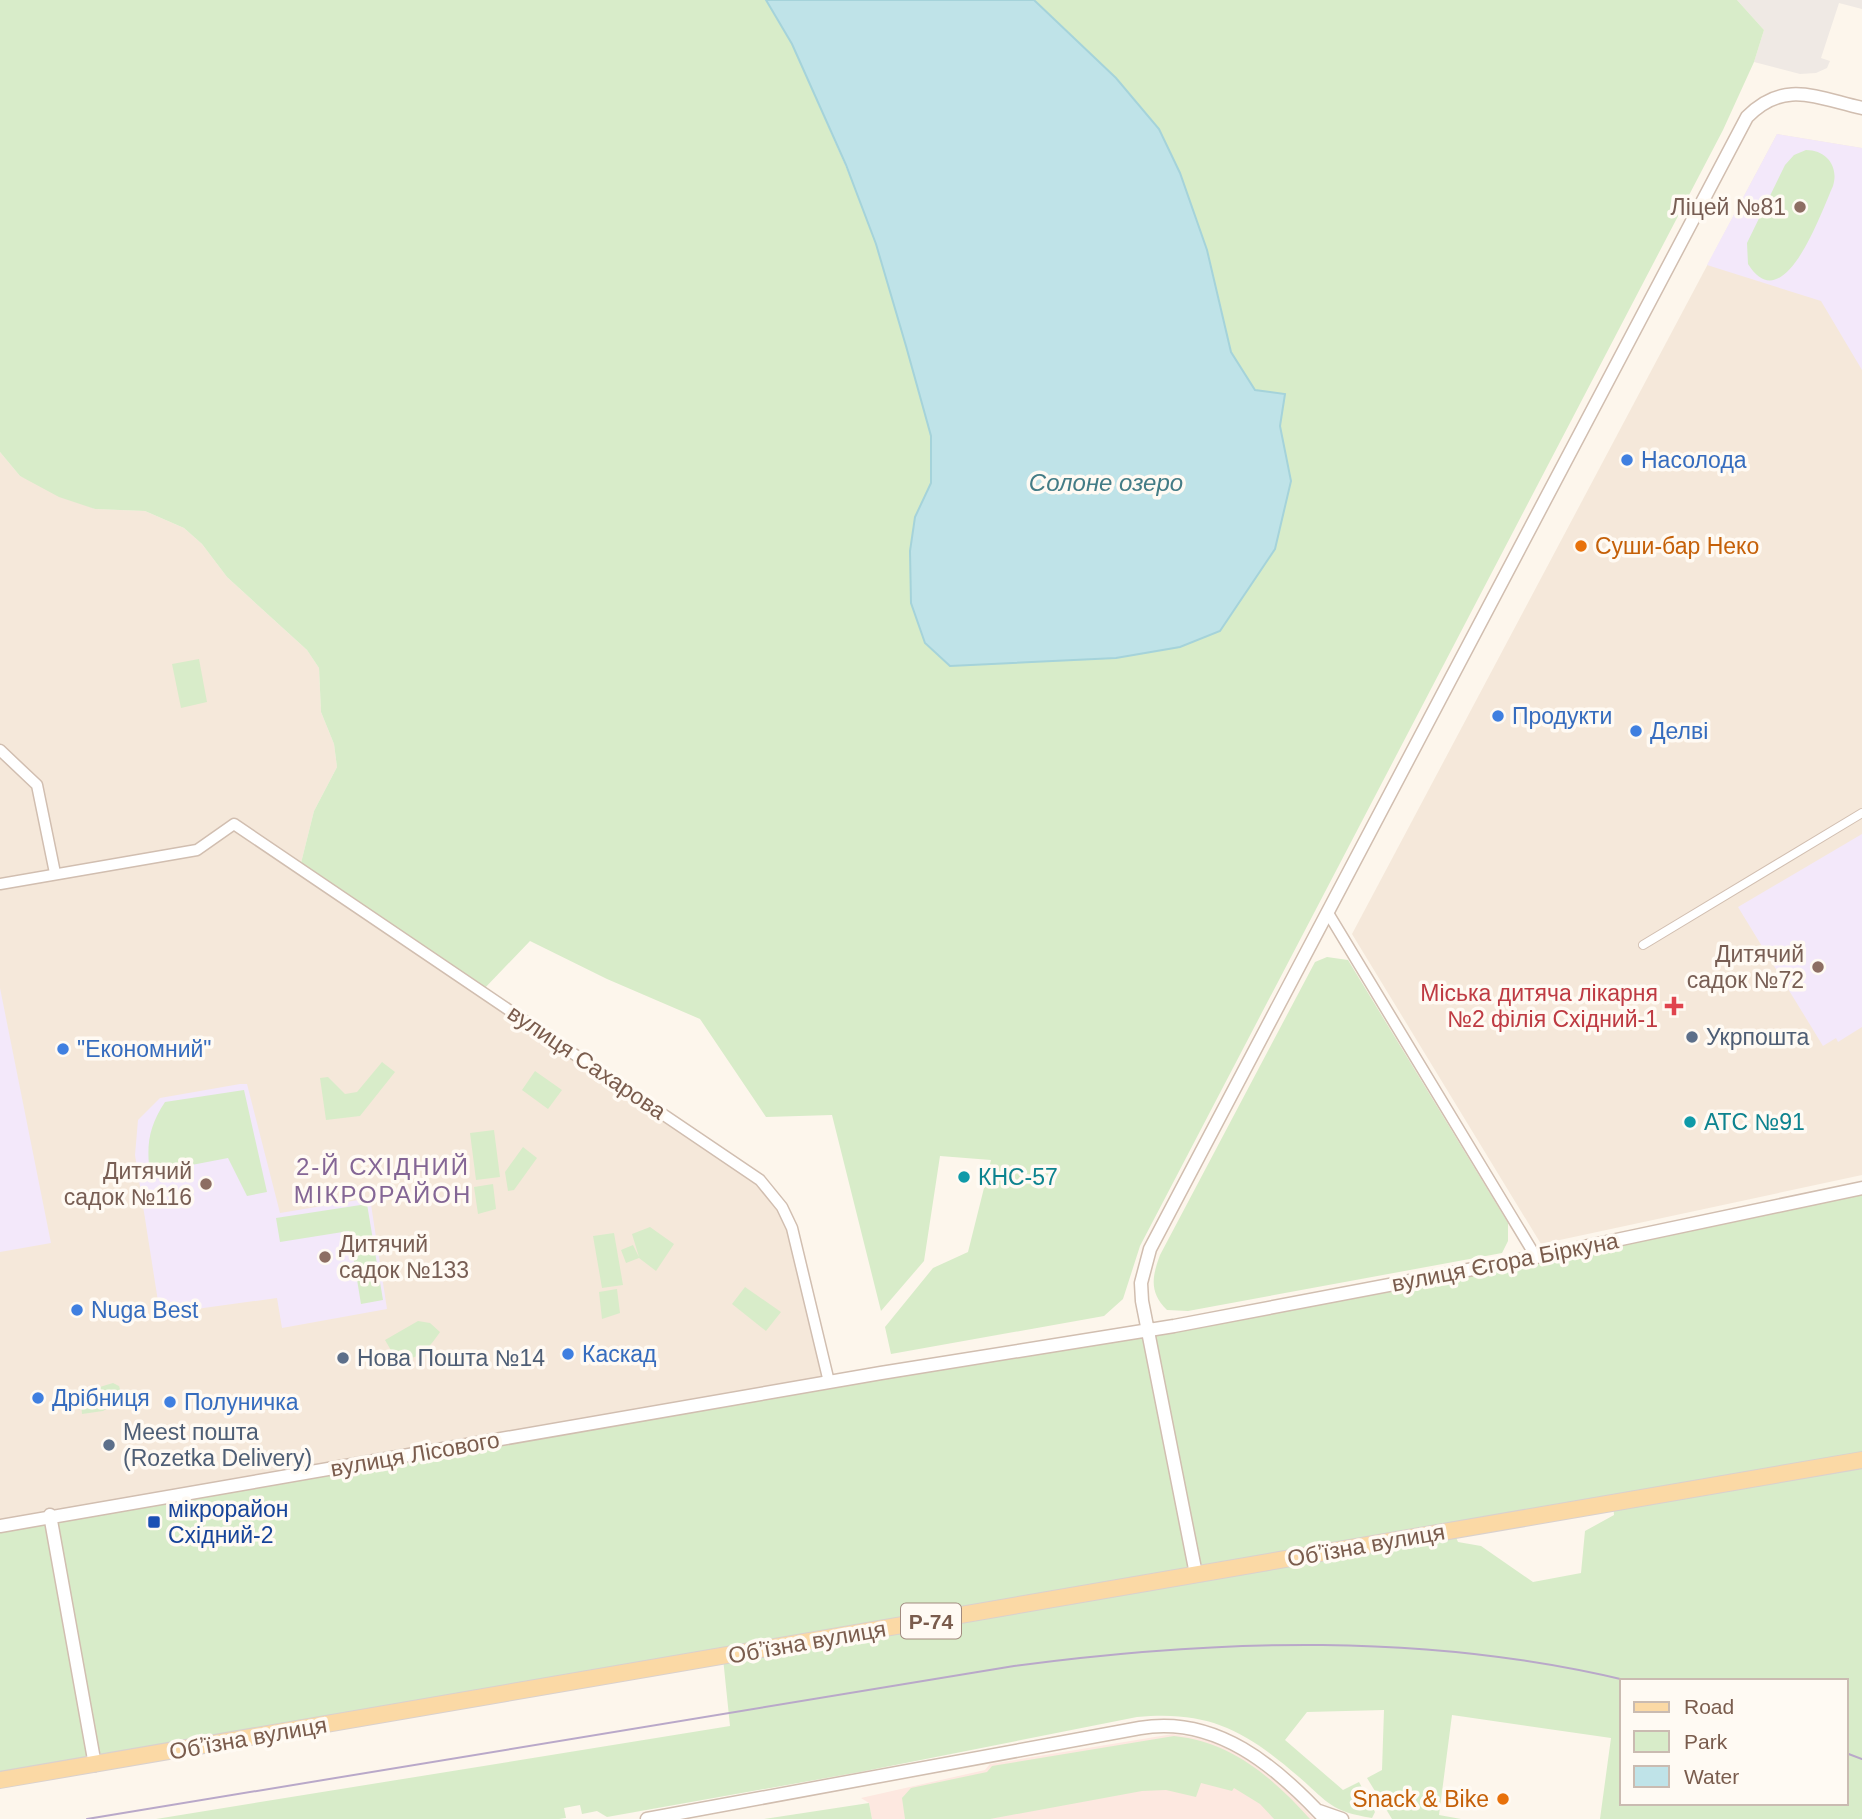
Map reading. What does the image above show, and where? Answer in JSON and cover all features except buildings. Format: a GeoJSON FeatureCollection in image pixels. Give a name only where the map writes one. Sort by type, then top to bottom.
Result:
{"type":"FeatureCollection","features":[{"type":"Feature","properties":{"kind":"main road","name":"Обʼїзна вулиця"},"geometry":{"type":"LineString","coordinates":[[0,1780],[1862,1460]]}},
{"type":"Feature","properties":{"kind":"street"},"geometry":{"type":"LineString","coordinates":[[1196,1574],[1146,1330],[1141,1283],[1150,1249],[1746,117],[1769,98],[1779,94],[1811,96],[1862,108]]}},
{"type":"Feature","properties":{"kind":"street"},"geometry":{"type":"LineString","coordinates":[[0,750],[37,785],[55,873],[0,884]]}},
{"type":"Feature","properties":{"kind":"street"},"geometry":{"type":"LineString","coordinates":[[1643,945],[1862,813]]}},
{"type":"Feature","properties":{"kind":"street","name":"вулиця Сахарова"},"geometry":{"type":"LineString","coordinates":[[55,873],[197,850],[234,824],[760,1180],[782,1207],[792,1228],[829,1382]]}},
{"type":"Feature","properties":{"kind":"street"},"geometry":{"type":"LineString","coordinates":[[1328,913],[1536,1257]]}},
{"type":"Feature","properties":{"kind":"street","name":"вулиця Єгора Біркуна"},"geometry":{"type":"LineString","coordinates":[[829,1382],[1146,1330],[1536,1257],[1862,1188]]}},
{"type":"Feature","properties":{"kind":"street","name":"вулиця Лісового"},"geometry":{"type":"LineString","coordinates":[[0,1526],[50,1515],[829,1382]]}},
{"type":"Feature","properties":{"kind":"street"},"geometry":{"type":"LineString","coordinates":[[50,1515],[95,1765]]}},
{"type":"Feature","properties":{"kind":"street"},"geometry":{"type":"LineString","coordinates":[[647,1819],[1158,1725],[1191,1727],[1233,1741],[1261,1759],[1321,1815],[1342,1819]]}},
{"type":"Feature","properties":{"kind":"shaded area"},"geometry":{"type":"Polygon","coordinates":[[[1737,0],[1862,0],[1862,9],[1839,3],[1821,58],[1830,61],[1827,68],[1816,73],[1800,74],[1754,62],[1764,30],[1737,0]]]}},
{"type":"Feature","properties":{"kind":"shaded area"},"geometry":{"type":"Polygon","coordinates":[[[1777,134],[1862,148],[1862,1175],[1541,1244],[1352,934],[1777,134]]]}},
{"type":"Feature","properties":{"kind":"shaded area","name":"Ліцей №81"},"geometry":{"type":"Polygon","coordinates":[[[1777,134],[1862,148],[1862,370],[1821,301],[1707,265],[1777,134]]]}},
{"type":"Feature","properties":{"kind":"shaded area"},"geometry":{"type":"Polygon","coordinates":[[[0,452],[20,476],[95,509],[145,511],[184,528],[202,544],[227,577],[307,650],[319,668],[321,712],[334,744],[337,767],[314,811],[300,867],[771,1192],[788,1217],[829,1382],[0,1526],[0,452]]]}},
{"type":"Feature","properties":{"kind":"shaded area","name":"Дитячий садок №72"},"geometry":{"type":"Polygon","coordinates":[[[1862,834],[1862,1027],[1838,1042],[1836,1038],[1823,1046],[1738,907],[1862,834]]]}},
{"type":"Feature","properties":{"kind":"shaded area"},"geometry":{"type":"Polygon","coordinates":[[[0,988],[51,1243],[0,1252],[0,988]]]}},
{"type":"Feature","properties":{"kind":"shaded area","name":"Дитячий садок №116"},"geometry":{"type":"Polygon","coordinates":[[[247,1084],[280,1213],[370,1198],[387,1309],[282,1328],[277,1298],[160,1314],[135,1155],[138,1120],[160,1098],[247,1084]]]}},
{"type":"Feature","properties":{"kind":"shaded area"},"geometry":{"type":"Polygon","coordinates":[[[1173,1734],[1203,1739],[1234,1750],[1281,1785],[1314,1819],[872,1819],[869,1803],[861,1798],[985,1770],[990,1764],[1173,1734]]]}},
{"type":"Feature","properties":{"kind":"green space"},"geometry":{"type":"Polygon","coordinates":[[[0,0],[766,0],[792,44],[849,174],[876,244],[931,436],[931,483],[915,517],[910,551],[911,603],[950,666],[1116,658],[1180,647],[1291,481],[1280,426],[1285,394],[1255,390],[1231,352],[1207,250],[1176,165],[1159,129],[1116,78],[1034,0],[1737,0],[1764,30],[1754,62],[1723,130],[1140,1246],[1123,1299],[1104,1316],[891,1354],[885,1327],[933,1268],[968,1252],[991,1160],[940,1156],[924,1261],[881,1311],[832,1115],[766,1117],[700,1019],[607,979],[530,941],[482,991],[300,867],[314,811],[337,767],[334,744],[321,712],[319,668],[307,650],[227,577],[202,544],[184,528],[145,511],[95,509],[59,497],[20,476],[0,452],[0,0]]]}},
{"type":"Feature","properties":{"kind":"green space"},"geometry":{"type":"Polygon","coordinates":[[[1806,150],[1820,153],[1830,161],[1834,172],[1833,186],[1800,256],[1788,271],[1775,280],[1762,278],[1748,264],[1747,243],[1785,165],[1794,155],[1806,150]]]}},
{"type":"Feature","properties":{"kind":"green space"},"geometry":{"type":"Polygon","coordinates":[[[199,659],[207,702],[181,708],[172,664],[199,659]]]}},
{"type":"Feature","properties":{"kind":"green space"},"geometry":{"type":"Polygon","coordinates":[[[1327,957],[1348,960],[1508,1223],[1508,1241],[1502,1253],[1188,1311],[1167,1310],[1157,1297],[1154,1284],[1160,1255],[1315,962],[1327,957]]]}},
{"type":"Feature","properties":{"kind":"green space"},"geometry":{"type":"Polygon","coordinates":[[[382,1062],[395,1072],[360,1116],[326,1120],[320,1078],[328,1077],[345,1094],[357,1092],[382,1062]]]}},
{"type":"Feature","properties":{"kind":"green space"},"geometry":{"type":"Polygon","coordinates":[[[535,1071],[562,1090],[548,1109],[522,1090],[535,1071]]]}},
{"type":"Feature","properties":{"kind":"green space"},"geometry":{"type":"Polygon","coordinates":[[[244,1090],[267,1192],[247,1196],[228,1158],[150,1173],[150,1136],[155,1119],[165,1102],[244,1090]]]}},
{"type":"Feature","properties":{"kind":"green space"},"geometry":{"type":"Polygon","coordinates":[[[494,1130],[500,1177],[476,1180],[470,1133],[494,1130]]]}},
{"type":"Feature","properties":{"kind":"green space"},"geometry":{"type":"Polygon","coordinates":[[[523,1147],[537,1158],[514,1190],[508,1191],[505,1172],[523,1147]]]}},
{"type":"Feature","properties":{"kind":"green space"},"geometry":{"type":"Polygon","coordinates":[[[493,1184],[496,1209],[478,1214],[474,1187],[493,1184]]]}},
{"type":"Feature","properties":{"kind":"green space"},"geometry":{"type":"Polygon","coordinates":[[[1862,1188],[1862,1819],[1600,1819],[1611,1738],[1452,1715],[1439,1815],[1461,1819],[1392,1819],[1367,1778],[1382,1770],[1384,1710],[1307,1712],[1285,1740],[1343,1790],[1359,1782],[1375,1812],[1372,1818],[1331,1805],[1261,1747],[1225,1727],[1185,1717],[1162,1716],[1137,1717],[860,1772],[607,1817],[597,1811],[582,1814],[580,1805],[564,1808],[566,1818],[559,1819],[156,1819],[730,1726],[723,1658],[0,1780],[0,1526],[1174,1326],[1862,1188]],[[1613,1501],[1453,1530],[1458,1542],[1481,1546],[1533,1582],[1581,1573],[1585,1531],[1614,1515],[1613,1501]]]}},
{"type":"Feature","properties":{"kind":"green space"},"geometry":{"type":"Polygon","coordinates":[[[367,1204],[383,1300],[361,1304],[349,1231],[280,1242],[276,1218],[367,1204]]]}},
{"type":"Feature","properties":{"kind":"green space"},"geometry":{"type":"Polygon","coordinates":[[[650,1227],[674,1244],[656,1271],[639,1258],[626,1263],[621,1250],[633,1245],[639,1257],[632,1234],[650,1227]]]}},
{"type":"Feature","properties":{"kind":"green space"},"geometry":{"type":"Polygon","coordinates":[[[614,1233],[623,1285],[602,1288],[593,1236],[614,1233]]]}},
{"type":"Feature","properties":{"kind":"green space"},"geometry":{"type":"Polygon","coordinates":[[[745,1287],[781,1312],[766,1331],[732,1304],[745,1287]]]}},
{"type":"Feature","properties":{"kind":"green space"},"geometry":{"type":"Polygon","coordinates":[[[617,1289],[620,1313],[602,1319],[599,1292],[617,1289]]]}},
{"type":"Feature","properties":{"kind":"green space"},"geometry":{"type":"Polygon","coordinates":[[[418,1321],[430,1323],[440,1332],[417,1356],[396,1359],[385,1340],[418,1321]]]}},
{"type":"Feature","properties":{"kind":"green space"},"geometry":{"type":"Polygon","coordinates":[[[113,1383],[119,1386],[123,1399],[103,1411],[82,1414],[80,1393],[113,1383]]]}},
{"type":"Feature","properties":{"kind":"green space"},"geometry":{"type":"Polygon","coordinates":[[[1174,1736],[1214,1746],[1250,1764],[1281,1789],[1310,1819],[1274,1819],[1260,1804],[1234,1788],[1232,1791],[1201,1783],[1196,1797],[1166,1790],[1142,1791],[990,1819],[905,1819],[902,1798],[911,1788],[987,1772],[992,1766],[1174,1736]]]}},
{"type":"Feature","properties":{"kind":"green space"},"geometry":{"type":"Polygon","coordinates":[[[869,1803],[872,1819],[764,1819],[869,1803]]]}},
{"type":"Feature","properties":{"kind":"water","name":"Солоне озеро"},"geometry":{"type":"Polygon","coordinates":[[[766,0],[1034,0],[1116,78],[1159,129],[1180,173],[1207,250],[1231,352],[1255,390],[1285,394],[1280,426],[1291,481],[1275,549],[1220,631],[1180,647],[1116,658],[950,666],[925,643],[911,603],[910,551],[915,517],[931,483],[931,436],[876,244],[846,165],[792,44],[766,0]]]}},
{"type":"Feature","properties":{"kind":"tram line"},"geometry":{"type":"LineString","coordinates":[[87,1819],[1014,1666],[1091,1657],[1245,1646],[1399,1648],[1476,1654],[1553,1665],[1620,1679]]}},
{"type":"Feature","properties":{"kind":"tram line"},"geometry":{"type":"LineString","coordinates":[[1848,1754],[1862,1759]]}},
{"type":"Feature","properties":{"kind":"place","name":"Ліцей №81"},"geometry":{"type":"Point","coordinates":[1800,207]}},
{"type":"Feature","properties":{"kind":"place","name":"Насолода"},"geometry":{"type":"Point","coordinates":[1627,460]}},
{"type":"Feature","properties":{"kind":"place","name":"Суши-бар Неко"},"geometry":{"type":"Point","coordinates":[1581,546]}},
{"type":"Feature","properties":{"kind":"place","name":"Продукти"},"geometry":{"type":"Point","coordinates":[1498,716]}},
{"type":"Feature","properties":{"kind":"place","name":"Делві"},"geometry":{"type":"Point","coordinates":[1636,731]}},
{"type":"Feature","properties":{"kind":"place","name":"Дитячий садок №72"},"geometry":{"type":"Point","coordinates":[1818,967]}},
{"type":"Feature","properties":{"kind":"place","name":"Міська дитяча лікарня №2 філія Східний-1"},"geometry":{"type":"Point","coordinates":[1674,1006]}},
{"type":"Feature","properties":{"kind":"place","name":"Укрпошта"},"geometry":{"type":"Point","coordinates":[1692,1037]}},
{"type":"Feature","properties":{"kind":"place","name":"\"Економний\""},"geometry":{"type":"Point","coordinates":[63,1049]}},
{"type":"Feature","properties":{"kind":"place","name":"АТС №91"},"geometry":{"type":"Point","coordinates":[1690,1122]}},
{"type":"Feature","properties":{"kind":"place","name":"КНС-57"},"geometry":{"type":"Point","coordinates":[964,1177]}},
{"type":"Feature","properties":{"kind":"place","name":"Дитячий садок №116"},"geometry":{"type":"Point","coordinates":[206,1184]}},
{"type":"Feature","properties":{"kind":"place","name":"Дитячий садок №133"},"geometry":{"type":"Point","coordinates":[325,1257]}},
{"type":"Feature","properties":{"kind":"place","name":"Nuga Best"},"geometry":{"type":"Point","coordinates":[77,1310]}},
{"type":"Feature","properties":{"kind":"place","name":"Каскад"},"geometry":{"type":"Point","coordinates":[568,1354]}},
{"type":"Feature","properties":{"kind":"place","name":"Нова Пошта №14"},"geometry":{"type":"Point","coordinates":[343,1358]}},
{"type":"Feature","properties":{"kind":"place","name":"Дрібниця"},"geometry":{"type":"Point","coordinates":[38,1398]}},
{"type":"Feature","properties":{"kind":"place","name":"Полуничка"},"geometry":{"type":"Point","coordinates":[170,1402]}},
{"type":"Feature","properties":{"kind":"place","name":"Meest пошта (Rozetka Delivery)"},"geometry":{"type":"Point","coordinates":[109,1445]}},
{"type":"Feature","properties":{"kind":"place","name":"мікрорайон Східний-2"},"geometry":{"type":"Point","coordinates":[154,1522]}},
{"type":"Feature","properties":{"kind":"place","name":"Snack & Bike"},"geometry":{"type":"Point","coordinates":[1503,1799]}},
{"type":"Feature","properties":{"kind":"district","name":"2-Й СХІДНИЙ МІКРОРАЙОН"},"geometry":{"type":"Point","coordinates":[383,1180]}}]}
